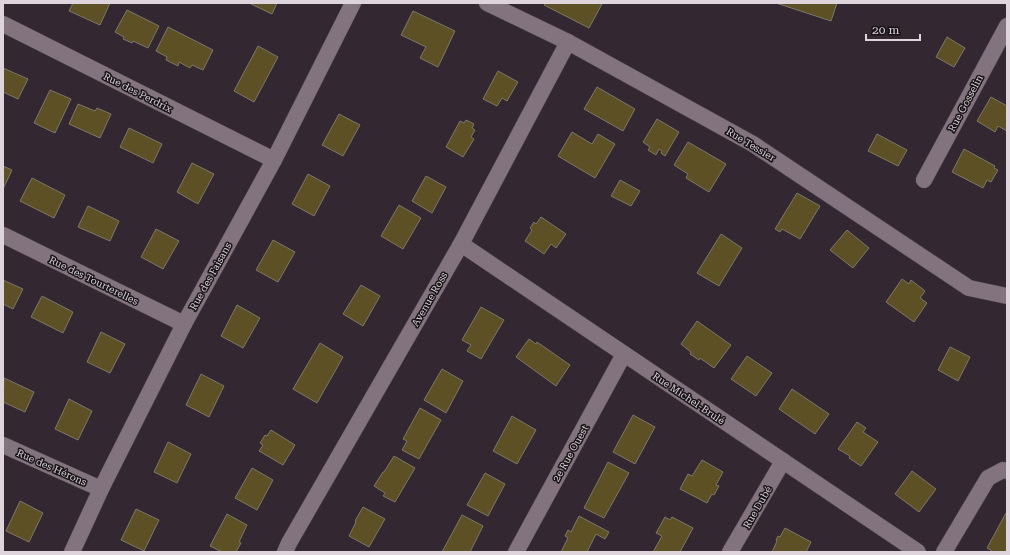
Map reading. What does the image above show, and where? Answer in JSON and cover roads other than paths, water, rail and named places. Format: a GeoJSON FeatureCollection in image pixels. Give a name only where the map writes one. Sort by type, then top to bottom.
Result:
{"type":"FeatureCollection","features":[{"type":"Feature","properties":{"kind":"street","name":"Rue des Faisans"},"geometry":{"type":"LineString","coordinates":[[72,552],[101,489],[184,324],[274,160],[353,3]]}},
{"type":"Feature","properties":{"kind":"street","name":"Rue Tessier"},"geometry":{"type":"LineString","coordinates":[[486,3],[568,42],[753,144],[969,288],[1007,296]]}},
{"type":"Feature","properties":{"kind":"street","name":"Rue des Perdrix"},"geometry":{"type":"LineString","coordinates":[[3,24],[274,160]]}},
{"type":"Feature","properties":{"kind":"street","name":"Rue Gosselin"},"geometry":{"type":"LineString","coordinates":[[924,180],[1007,26]]}},
{"type":"Feature","properties":{"kind":"street","name":"Avenue Ross"},"geometry":{"type":"LineString","coordinates":[[285,552],[461,244],[568,42]]}},
{"type":"Feature","properties":{"kind":"street","name":"Rue des Tourterelles"},"geometry":{"type":"LineString","coordinates":[[3,235],[184,324]]}},
{"type":"Feature","properties":{"kind":"street","name":"Rue Michel-Brulé"},"geometry":{"type":"LineString","coordinates":[[461,244],[918,552]]}},
{"type":"Feature","properties":{"kind":"street","name":"2e Rue Ouest"},"geometry":{"type":"LineString","coordinates":[[516,552],[624,354]]}},
{"type":"Feature","properties":{"kind":"street","name":"Rue des Hérons"},"geometry":{"type":"LineString","coordinates":[[3,445],[101,489]]}},
{"type":"Feature","properties":{"kind":"street","name":"Rue Dubé"},"geometry":{"type":"LineString","coordinates":[[730,552],[783,461]]}},
{"type":"Feature","properties":{"kind":"street"},"geometry":{"type":"LineString","coordinates":[[944,552],[988,478],[1003,470],[1007,471]]}}]}
